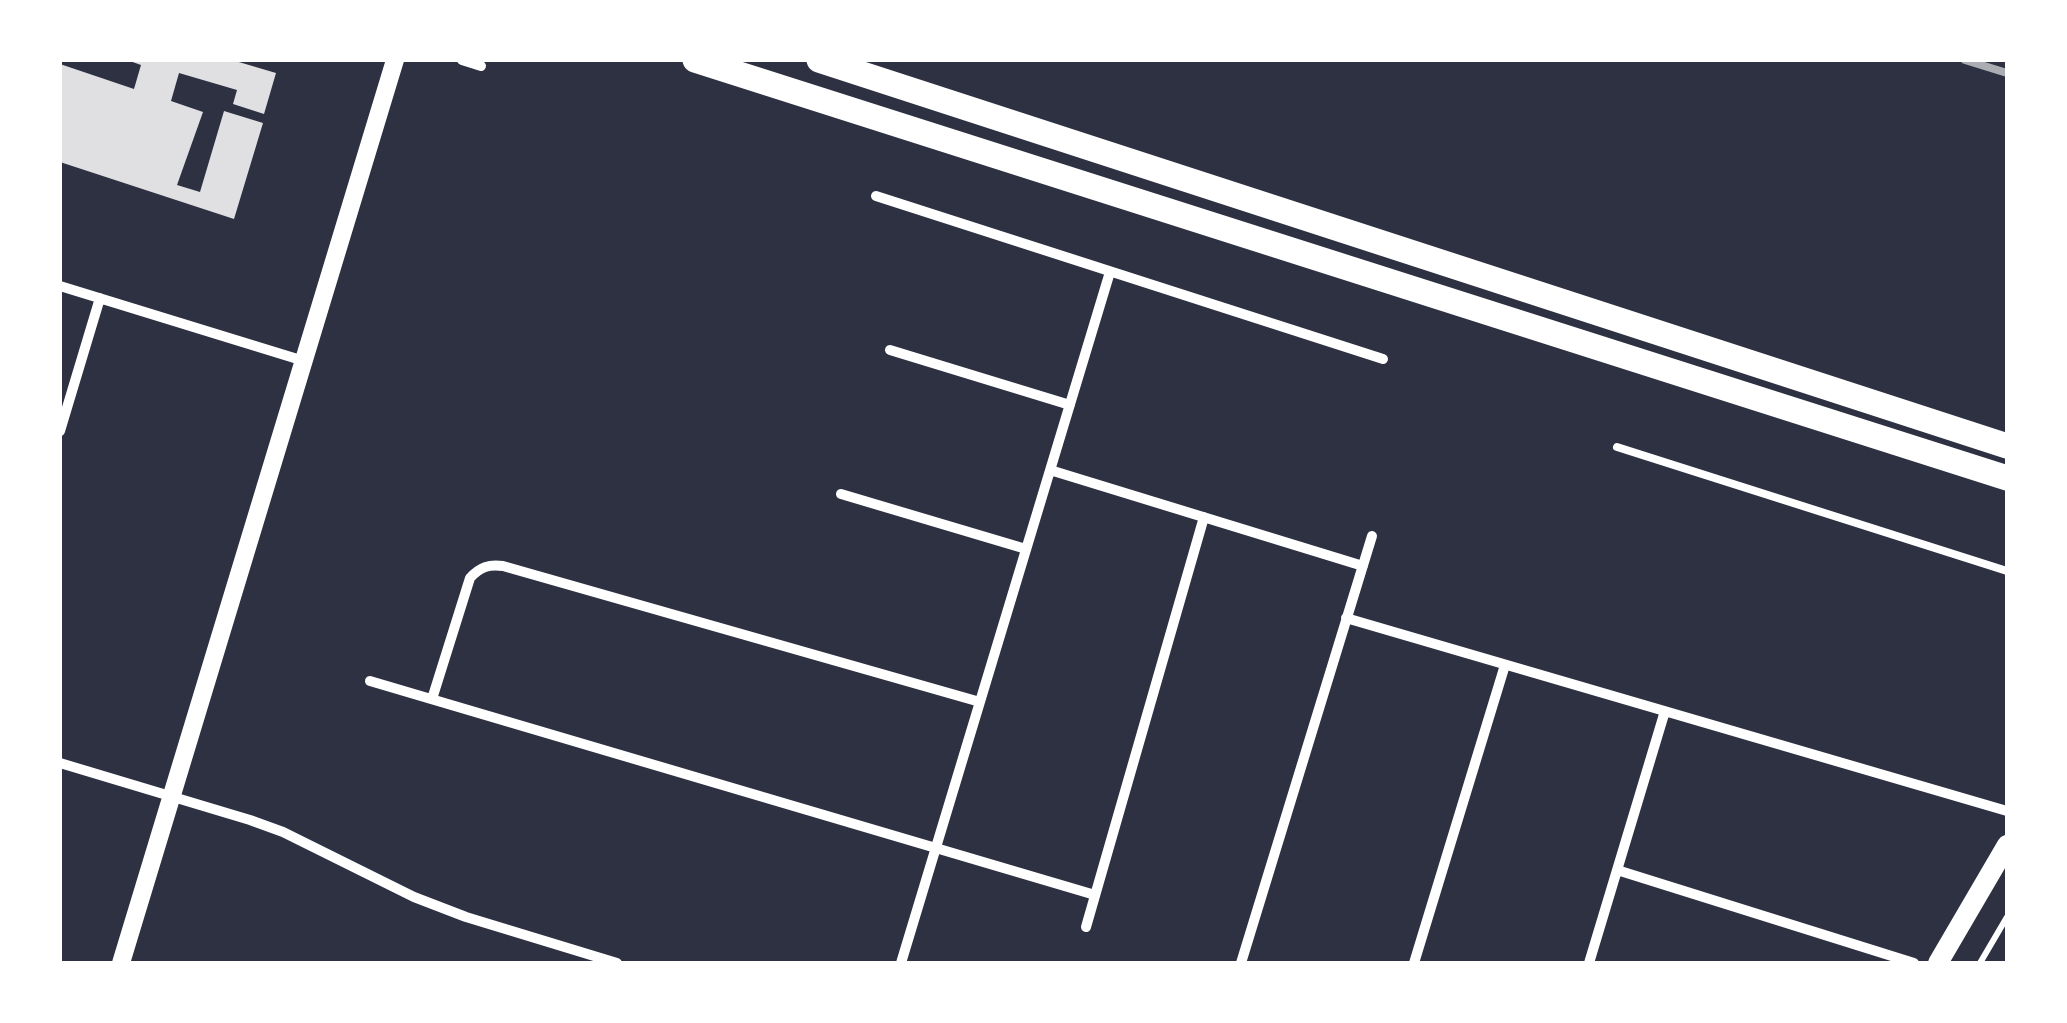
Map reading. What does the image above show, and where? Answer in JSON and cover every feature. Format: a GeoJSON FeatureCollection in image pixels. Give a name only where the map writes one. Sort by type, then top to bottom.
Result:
{"type":"FeatureCollection","features":[{"type":"Feature","properties":{"kind":"main road"},"geometry":{"type":"LineString","coordinates":[[695,60],[2007,478]]}},
{"type":"Feature","properties":{"kind":"main road"},"geometry":{"type":"LineString","coordinates":[[819,60],[2007,446]]}},
{"type":"Feature","properties":{"kind":"main road"},"geometry":{"type":"LineString","coordinates":[[1938,963],[2007,845]]}},
{"type":"Feature","properties":{"kind":"street"},"geometry":{"type":"LineString","coordinates":[[121,963],[395,60]]}},
{"type":"Feature","properties":{"kind":"street"},"geometry":{"type":"LineString","coordinates":[[462,60],[481,66]]}},
{"type":"Feature","properties":{"kind":"street"},"geometry":{"type":"LineString","coordinates":[[876,196],[1383,359]]}},
{"type":"Feature","properties":{"kind":"street"},"geometry":{"type":"LineString","coordinates":[[900,963],[1110,272]]}},
{"type":"Feature","properties":{"kind":"street"},"geometry":{"type":"LineString","coordinates":[[60,286],[304,361]]}},
{"type":"Feature","properties":{"kind":"street"},"geometry":{"type":"LineString","coordinates":[[60,431],[100,298]]}},
{"type":"Feature","properties":{"kind":"street"},"geometry":{"type":"LineString","coordinates":[[890,350],[1070,404]]}},
{"type":"Feature","properties":{"kind":"street"},"geometry":{"type":"LineString","coordinates":[[1050,470],[1362,566]]}},
{"type":"Feature","properties":{"kind":"street"},"geometry":{"type":"LineString","coordinates":[[841,494],[1026,548]]}},
{"type":"Feature","properties":{"kind":"street"},"geometry":{"type":"LineString","coordinates":[[1086,927],[1204,517]]}},
{"type":"Feature","properties":{"kind":"street"},"geometry":{"type":"LineString","coordinates":[[1241,963],[1372,536]]}},
{"type":"Feature","properties":{"kind":"street"},"geometry":{"type":"LineString","coordinates":[[432,699],[470,578],[492,564],[980,702]]}},
{"type":"Feature","properties":{"kind":"street"},"geometry":{"type":"LineString","coordinates":[[1346,618],[2007,811]]}},
{"type":"Feature","properties":{"kind":"street"},"geometry":{"type":"LineString","coordinates":[[1414,963],[1506,665]]}},
{"type":"Feature","properties":{"kind":"street"},"geometry":{"type":"LineString","coordinates":[[370,681],[1095,895]]}},
{"type":"Feature","properties":{"kind":"street"},"geometry":{"type":"LineString","coordinates":[[1588,963],[1665,711]]}},
{"type":"Feature","properties":{"kind":"street"},"geometry":{"type":"LineString","coordinates":[[60,762],[284,832],[414,897],[617,963]]}},
{"type":"Feature","properties":{"kind":"street"},"geometry":{"type":"LineString","coordinates":[[1617,870],[1914,963]]}},
{"type":"Feature","properties":{"kind":"lane"},"geometry":{"type":"LineString","coordinates":[[1617,447],[2007,571]]}},
{"type":"Feature","properties":{"kind":"path"},"geometry":{"type":"LineString","coordinates":[[1980,963],[2007,917]]}},
{"type":"Feature","properties":{"kind":"building"},"geometry":{"type":"Polygon","coordinates":[[[127,60],[232,60],[276,73],[264,114],[233,104],[237,90],[179,73],[171,101],[203,112],[177,185],[200,192],[224,111],[263,123],[234,219],[60,162],[60,64],[134,89],[141,65],[127,60]]]}},
{"type":"Feature","properties":{"kind":"railway"},"geometry":{"type":"LineString","coordinates":[[1965,60],[2007,73]]}}]}
